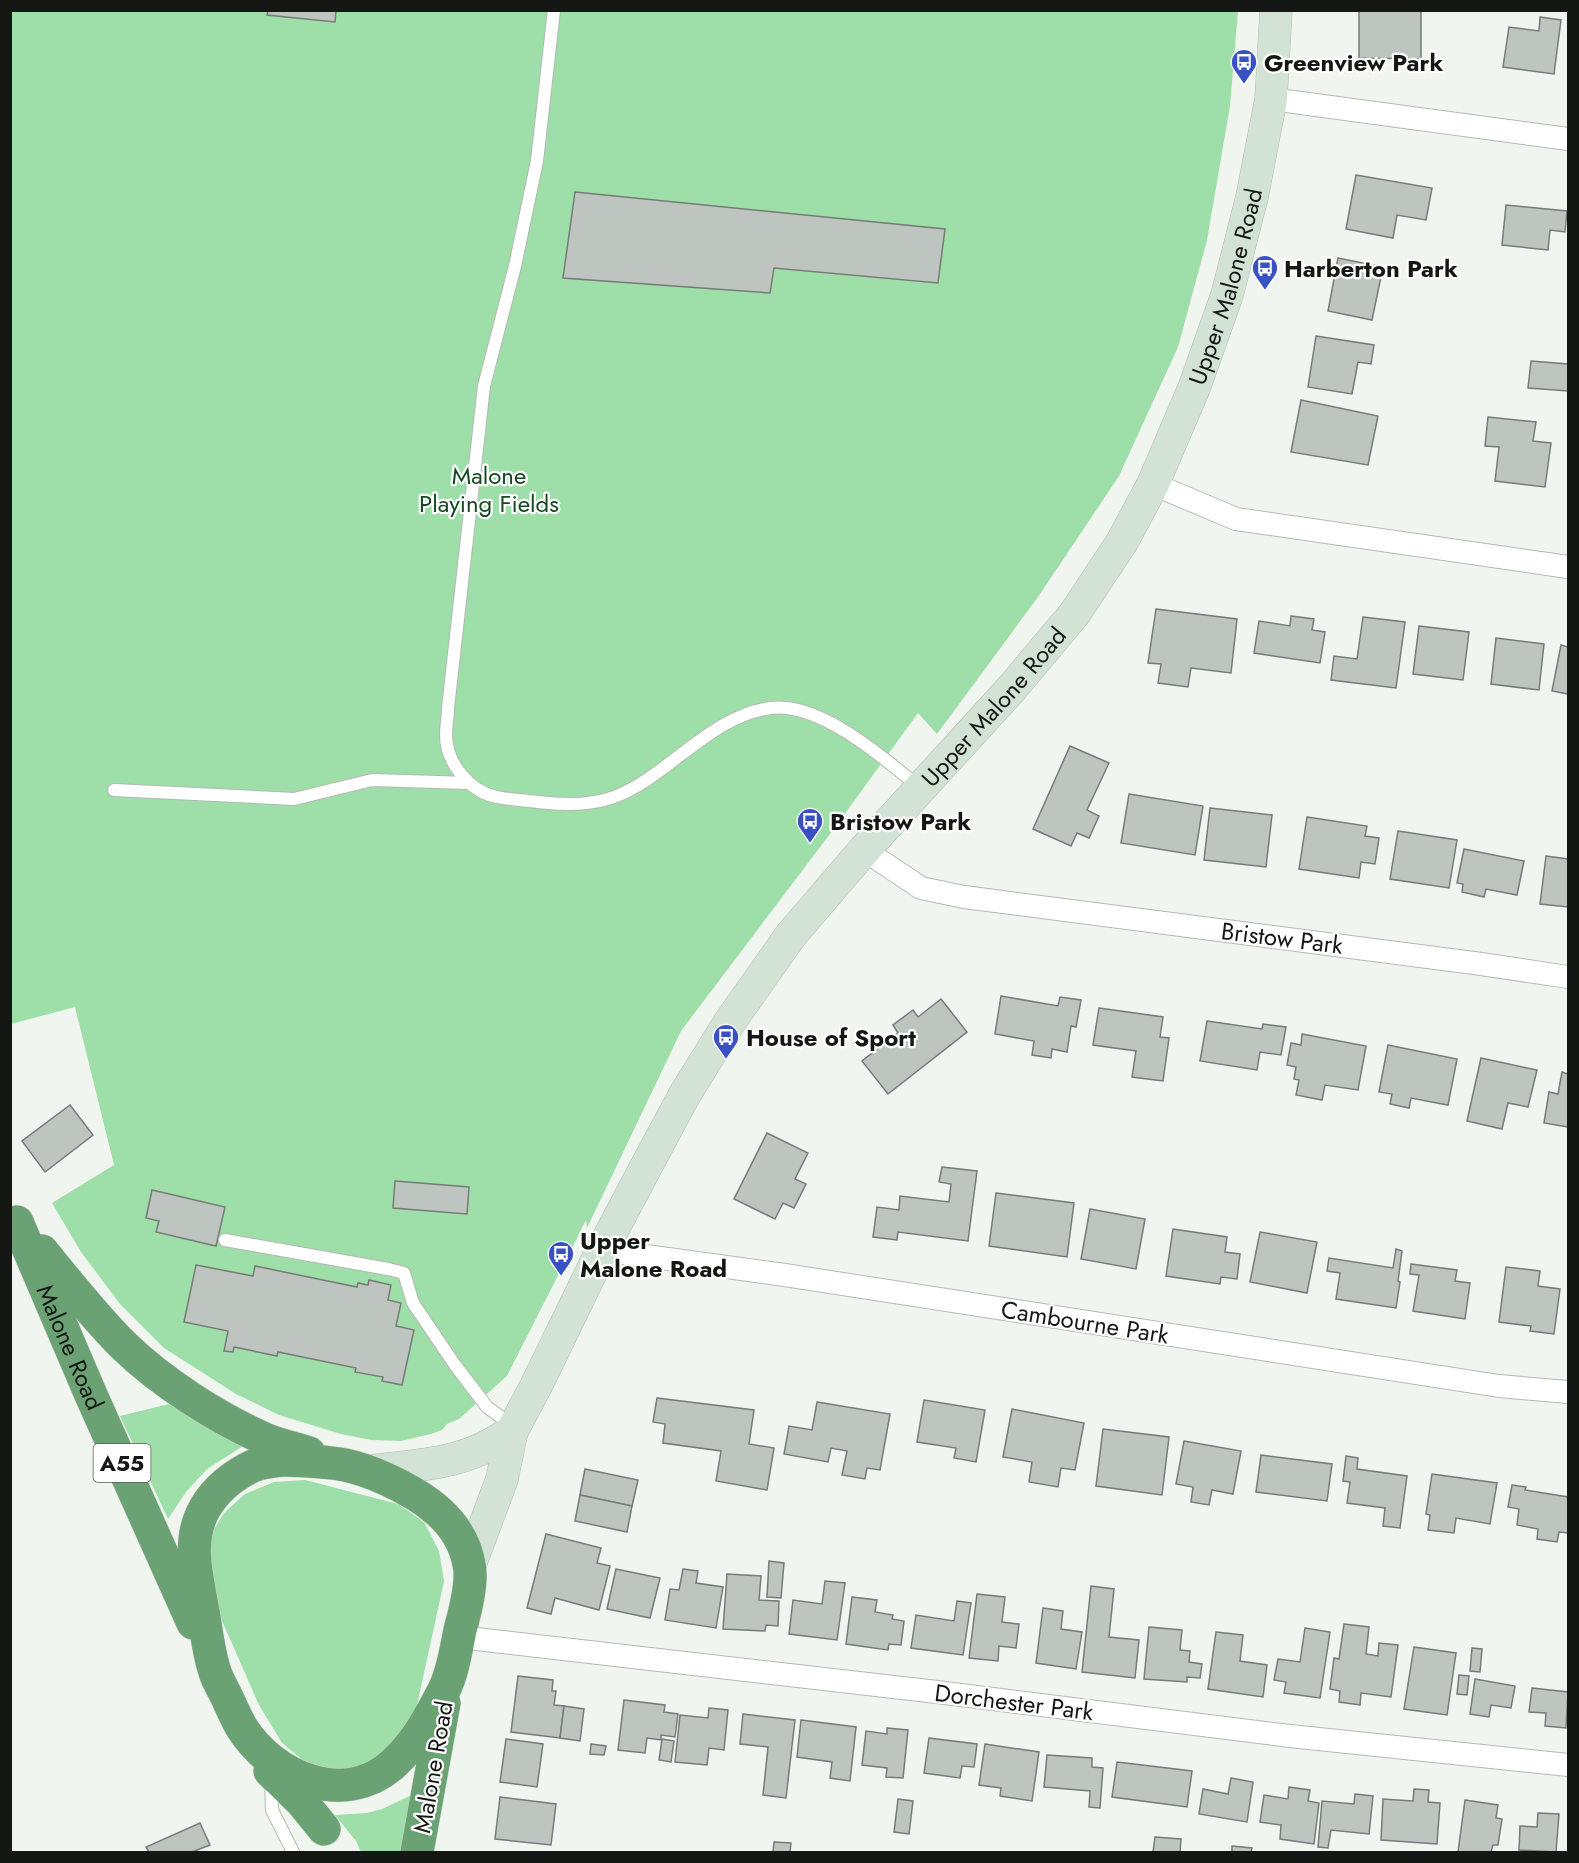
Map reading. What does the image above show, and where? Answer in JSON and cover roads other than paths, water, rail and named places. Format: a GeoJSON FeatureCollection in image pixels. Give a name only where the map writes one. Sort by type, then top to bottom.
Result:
{"type":"FeatureCollection","features":[{"type":"Feature","properties":{"kind":"highway","name":"Malone Road"},"geometry":{"type":"LineString","coordinates":[[14,1216],[123,1346],[153,1372],[206,1407],[265,1439],[356,1468]]}},
{"type":"Feature","properties":{"kind":"highway","name":"Malone Road"},"geometry":{"type":"LineString","coordinates":[[14,1216],[214,1671]]}},
{"type":"Feature","properties":{"kind":"highway","name":"A55"},"geometry":{"type":"LineString","coordinates":[[284,1774],[313,1783],[352,1784],[372,1778],[391,1765],[409,1747],[429,1720],[448,1681],[459,1637],[467,1601],[470,1565],[461,1540],[445,1516],[427,1501],[412,1492],[356,1468],[283,1460],[256,1465],[232,1478],[216,1492],[204,1509],[196,1533],[193,1557],[214,1671],[242,1728],[284,1774],[302,1803],[331,1841]]}},
{"type":"Feature","properties":{"kind":"highway","name":"Malone Road"},"geometry":{"type":"LineString","coordinates":[[417,1852],[448,1681]]}},
{"type":"Feature","properties":{"kind":"main road","name":"Upper Malone Road"},"geometry":{"type":"LineString","coordinates":[[470,1565],[502,1479],[513,1429],[602,1250],[685,1094],[729,1023],[791,935],[864,850],[1012,688],[1075,613],[1122,542],[1153,484],[1194,388],[1227,295],[1252,197],[1271,99],[1276,10]]}},
{"type":"Feature","properties":{"kind":"main road","name":"Upper Malone Road"},"geometry":{"type":"LineString","coordinates":[[356,1468],[447,1462],[487,1447],[513,1429]]}},
{"type":"Feature","properties":{"kind":"street"},"geometry":{"type":"LineString","coordinates":[[1271,99],[1569,139]]}},
{"type":"Feature","properties":{"kind":"street"},"geometry":{"type":"LineString","coordinates":[[1153,484],[1236,519],[1569,567]]}},
{"type":"Feature","properties":{"kind":"street","name":"Bristow Park"},"geometry":{"type":"LineString","coordinates":[[864,850],[921,888],[964,897],[1569,977]]}},
{"type":"Feature","properties":{"kind":"street","name":"Cambourne Park"},"geometry":{"type":"LineString","coordinates":[[602,1250],[785,1275],[1499,1386],[1569,1392]]}},
{"type":"Feature","properties":{"kind":"street","name":"Dorchester Park"},"geometry":{"type":"LineString","coordinates":[[459,1637],[937,1692],[1290,1736],[1569,1764]]}},
{"type":"Feature","properties":{"kind":"lane"},"geometry":{"type":"LineString","coordinates":[[554,10],[537,161],[484,386],[452,672],[446,736],[449,754],[469,783],[496,797],[554,804],[588,803],[605,800],[639,786],[728,723],[750,712],[773,708],[791,709],[816,715],[847,733],[920,789]]}},
{"type":"Feature","properties":{"kind":"lane"},"geometry":{"type":"LineString","coordinates":[[114,790],[294,799],[372,780],[469,783]]}},
{"type":"Feature","properties":{"kind":"lane"},"geometry":{"type":"LineString","coordinates":[[225,1240],[404,1273],[413,1303],[454,1365],[487,1407],[513,1429]]}},
{"type":"Feature","properties":{"kind":"lane"},"geometry":{"type":"LineString","coordinates":[[284,1774],[272,1810],[293,1852]]}},
{"type":"Feature","properties":{"kind":"place","name":"Greenview Park"},"geometry":{"type":"Point","coordinates":[1244,85]}},
{"type":"Feature","properties":{"kind":"place","name":"Harberton Park"},"geometry":{"type":"Point","coordinates":[1265,291]}},
{"type":"Feature","properties":{"kind":"place","name":"Bristow Park"},"geometry":{"type":"Point","coordinates":[810,844]}},
{"type":"Feature","properties":{"kind":"place","name":"House of Sport"},"geometry":{"type":"Point","coordinates":[726,1060]}},
{"type":"Feature","properties":{"kind":"place","name":"Upper Malone Road"},"geometry":{"type":"Point","coordinates":[561,1277]}},
{"type":"Feature","properties":{"kind":"park label","name":"Malone Playing Fields"},"geometry":{"type":"Point","coordinates":[489,489]}}]}
